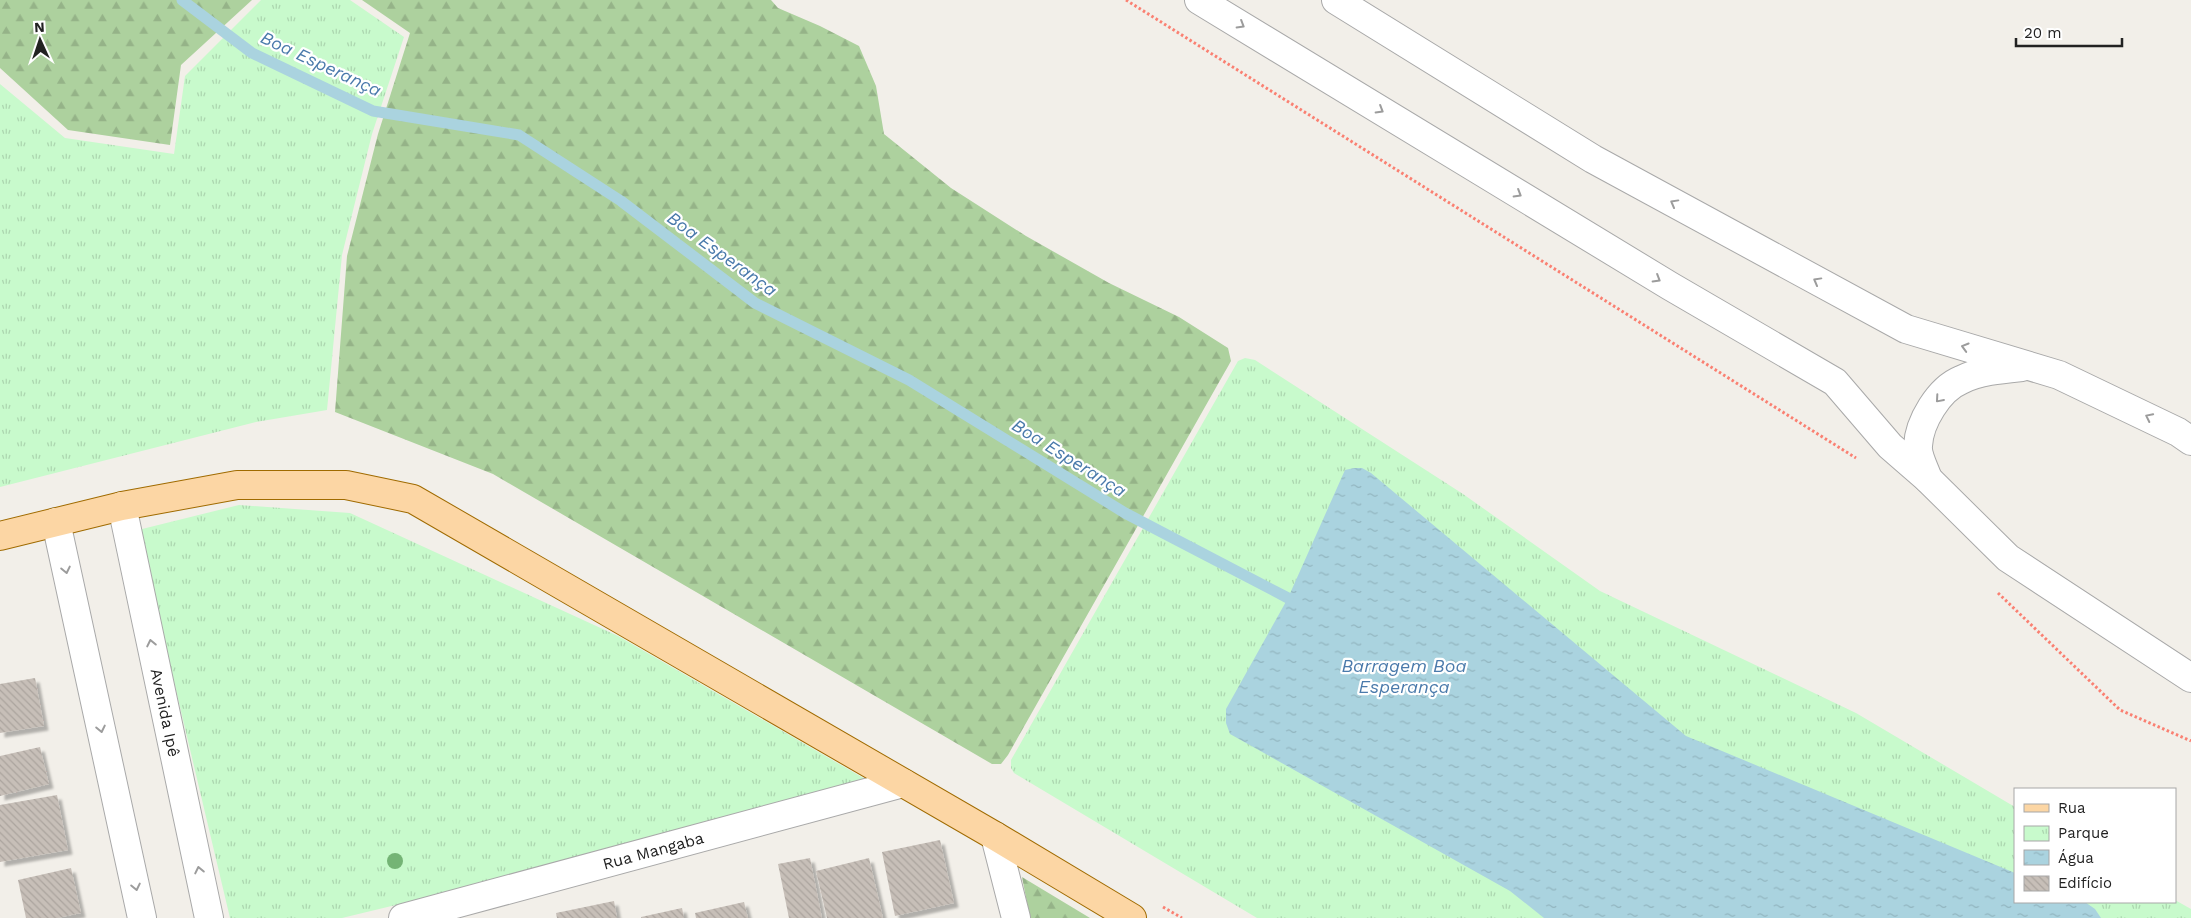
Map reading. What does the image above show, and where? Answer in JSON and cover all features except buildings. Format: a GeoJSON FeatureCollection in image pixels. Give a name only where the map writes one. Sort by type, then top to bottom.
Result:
{"type":"FeatureCollection","features":[{"type":"Feature","properties":{"kind":"main road"},"geometry":{"type":"LineString","coordinates":[[0,536],[122,506],[237,486],[346,485],[413,499],[995,836],[1132,918]]}},
{"type":"Feature","properties":{"kind":"street"},"geometry":{"type":"LineString","coordinates":[[1199,0],[1670,286],[1834,382],[1890,446],[1928,479],[2008,558],[2191,678]]}},
{"type":"Feature","properties":{"kind":"street"},"geometry":{"type":"LineString","coordinates":[[1336,0],[1593,159],[1906,329],[2059,375],[2178,432],[2191,441]]}},
{"type":"Feature","properties":{"kind":"street"},"geometry":{"type":"LineString","coordinates":[[1928,479],[1918,447],[1925,418],[1939,398],[1960,380],[1996,370],[2031,366]]}},
{"type":"Feature","properties":{"kind":"street","name":"Avenida Ipê"},"geometry":{"type":"LineString","coordinates":[[122,506],[209,918]]}},
{"type":"Feature","properties":{"kind":"street"},"geometry":{"type":"LineString","coordinates":[[56,522],[142,918]]}},
{"type":"Feature","properties":{"kind":"street","name":"Rua Mangaba"},"geometry":{"type":"LineString","coordinates":[[403,918],[903,783]]}},
{"type":"Feature","properties":{"kind":"street"},"geometry":{"type":"LineString","coordinates":[[995,836],[1016,918]]}},
{"type":"Feature","properties":{"kind":"path"},"geometry":{"type":"LineString","coordinates":[[1126,0],[1856,459]]}},
{"type":"Feature","properties":{"kind":"path"},"geometry":{"type":"LineString","coordinates":[[1992,587],[2120,710],[2191,741]]}},
{"type":"Feature","properties":{"kind":"green space"},"geometry":{"type":"Polygon","coordinates":[[[0,0],[252,0],[181,65],[170,145],[68,130],[0,68],[0,0]]]}},
{"type":"Feature","properties":{"kind":"green space"},"geometry":{"type":"Polygon","coordinates":[[[261,0],[350,0],[404,37],[372,134],[342,255],[327,410],[256,422],[0,487],[0,84],[65,138],[174,154],[185,76],[261,0]]]}},
{"type":"Feature","properties":{"kind":"green space"},"geometry":{"type":"Polygon","coordinates":[[[362,0],[771,0],[778,8],[820,26],[859,46],[876,86],[884,134],[951,188],[1026,236],[1109,283],[1179,317],[1228,348],[1231,361],[1008,755],[1001,764],[992,764],[493,474],[335,412],[347,256],[378,134],[410,33],[362,0]]]}},
{"type":"Feature","properties":{"kind":"green space"},"geometry":{"type":"Polygon","coordinates":[[[1245,358],[1255,360],[1463,494],[1600,591],[1856,713],[2014,806],[2014,903],[2176,903],[2176,901],[2191,909],[2191,918],[1257,918],[1014,773],[1011,768],[1011,760],[1238,361],[1245,358]]]}},
{"type":"Feature","properties":{"kind":"green space"},"geometry":{"type":"Polygon","coordinates":[[[239,505],[350,513],[618,636],[872,783],[499,880],[342,918],[230,918],[138,530],[239,505]]]}},
{"type":"Feature","properties":{"kind":"green space"},"geometry":{"type":"Polygon","coordinates":[[[1022,877],[1090,918],[1030,918],[1022,877]]]}},
{"type":"Feature","properties":{"kind":"water","name":"Barragem Boa Esperança"},"geometry":{"type":"Polygon","coordinates":[[[1362,468],[1371,473],[1686,736],[2014,873],[2014,903],[2086,903],[2095,909],[2101,918],[1544,918],[1510,891],[1230,734],[1226,723],[1226,709],[1288,598],[1345,470],[1362,468]]]}},
{"type":"Feature","properties":{"kind":"waterway","name":"Boa Esperança"},"geometry":{"type":"LineString","coordinates":[[182,0],[252,53],[373,111],[519,135],[621,201],[755,303],[909,380],[1125,513],[1288,598]]}}]}
